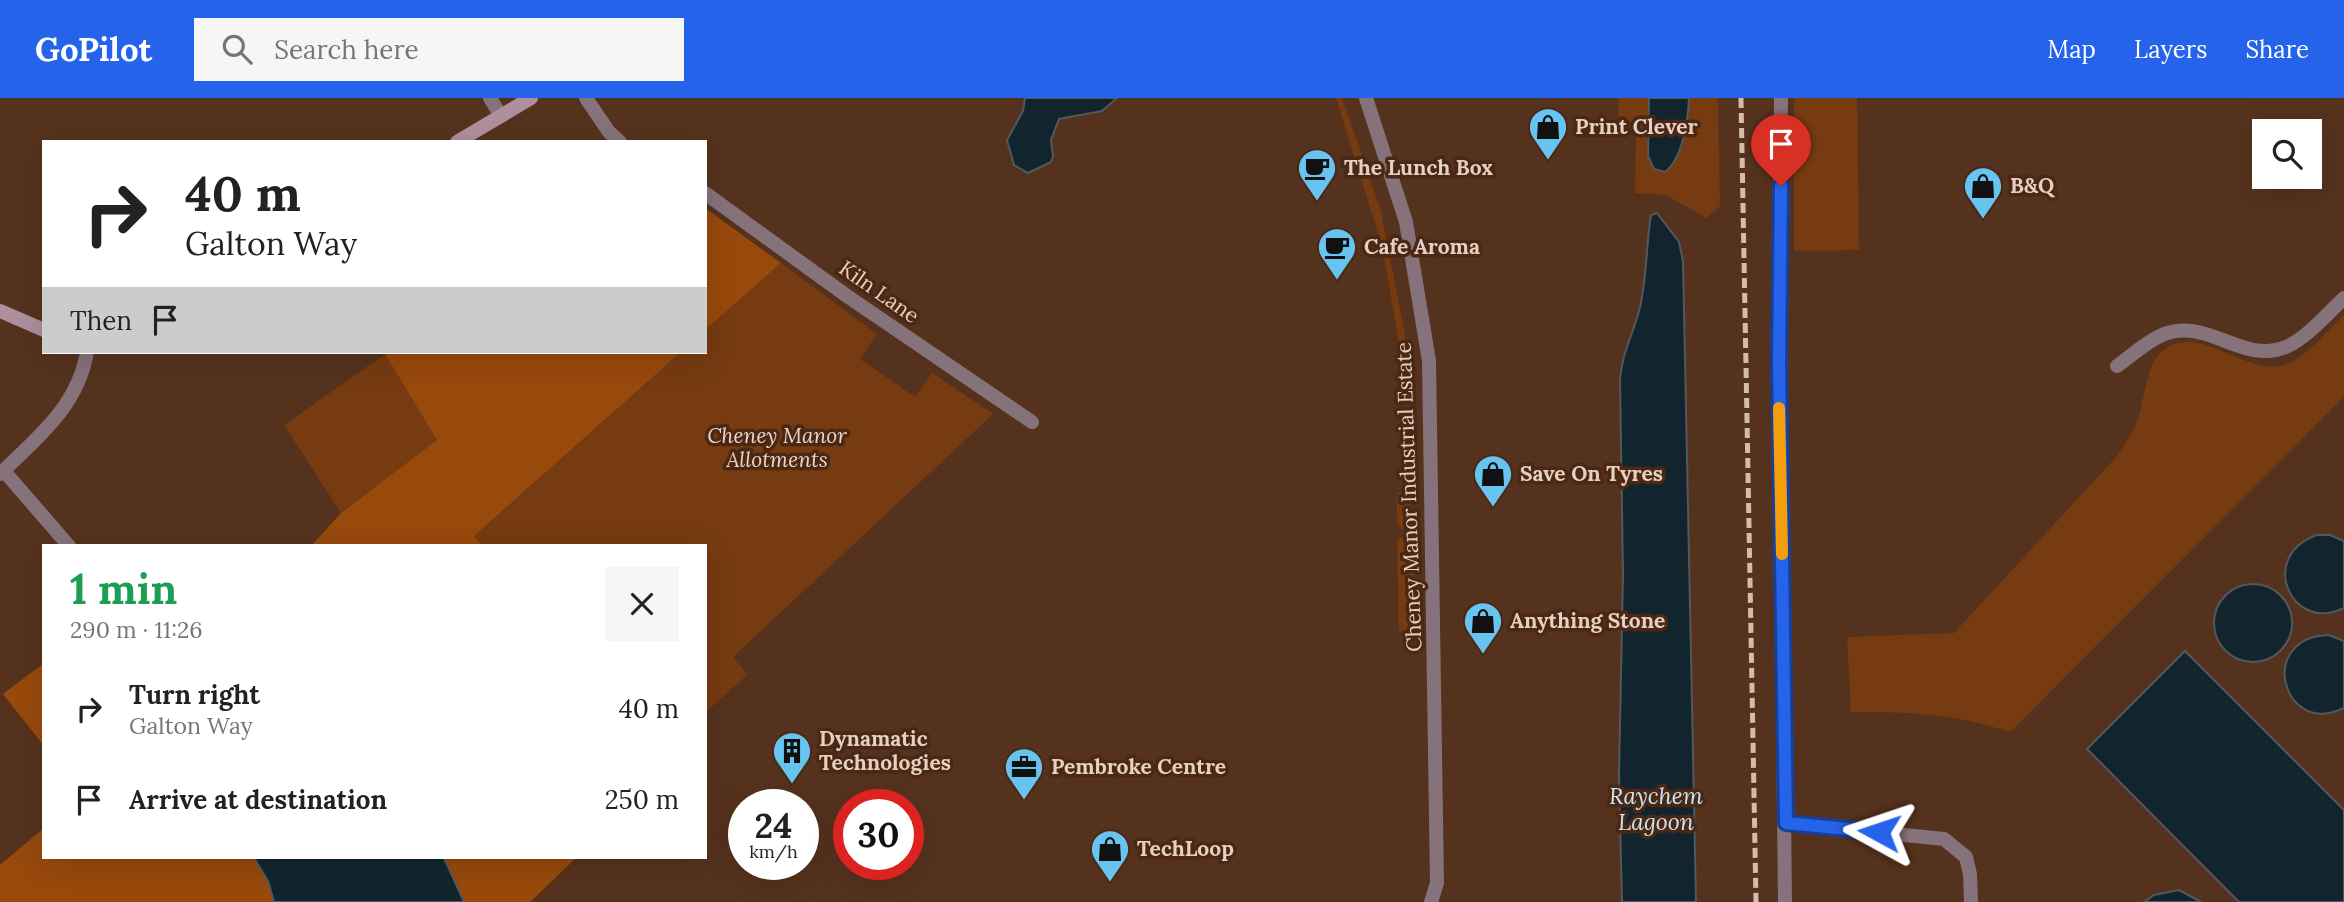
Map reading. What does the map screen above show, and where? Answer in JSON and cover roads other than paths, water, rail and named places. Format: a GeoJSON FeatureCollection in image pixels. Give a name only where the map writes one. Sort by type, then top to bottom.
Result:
{"type":"FeatureCollection","features":[{"type":"Feature","properties":{"kind":"main road"},"geometry":{"type":"LineString","coordinates":[[460,140],[531,98]]}},
{"type":"Feature","properties":{"kind":"main road"},"geometry":{"type":"LineString","coordinates":[[0,311],[42,329]]}},
{"type":"Feature","properties":{"kind":"street"},"geometry":{"type":"LineString","coordinates":[[490,98],[501,116]]}},
{"type":"Feature","properties":{"kind":"street"},"geometry":{"type":"LineString","coordinates":[[586,98],[609,132],[618,140]]}},
{"type":"Feature","properties":{"kind":"street","name":"Cheney Manor Industrial Estate"},"geometry":{"type":"LineString","coordinates":[[1366,98],[1406,222],[1429,361],[1437,883],[1431,902]]}},
{"type":"Feature","properties":{"kind":"street"},"geometry":{"type":"LineString","coordinates":[[1781,98],[1779,362],[1785,902]]}},
{"type":"Feature","properties":{"kind":"street","name":"Kiln Lane"},"geometry":{"type":"LineString","coordinates":[[707,194],[847,296],[1032,422]]}},
{"type":"Feature","properties":{"kind":"street"},"geometry":{"type":"LineString","coordinates":[[2117,366],[2157,337],[2180,331],[2211,334],[2252,351],[2280,349],[2301,338],[2344,298]]}},
{"type":"Feature","properties":{"kind":"street"},"geometry":{"type":"LineString","coordinates":[[67,544],[2,473],[75,394],[82,379],[87,354]]}},
{"type":"Feature","properties":{"kind":"street"},"geometry":{"type":"LineString","coordinates":[[1786,823],[1944,839],[1966,857],[1971,902]]}},
{"type":"Feature","properties":{"kind":"water"},"geometry":{"type":"Polygon","coordinates":[[[1025,98],[1117,98],[1102,111],[1059,119],[1051,140],[1051,162],[1028,173],[1014,165],[1007,140],[1023,111],[1025,98]]]}},
{"type":"Feature","properties":{"kind":"water"},"geometry":{"type":"Polygon","coordinates":[[[1649,98],[1689,98],[1686,127],[1680,148],[1665,172],[1654,169],[1648,156],[1649,98]]]}},
{"type":"Feature","properties":{"kind":"water","name":"Raychem Lagoon"},"geometry":{"type":"Polygon","coordinates":[[[1657,213],[1679,242],[1683,261],[1696,902],[1622,902],[1619,774],[1623,575],[1620,380],[1623,360],[1642,295],[1651,215],[1657,213]]]}},
{"type":"Feature","properties":{"kind":"water"},"geometry":{"type":"Polygon","coordinates":[[[2317,535],[2330,535],[2344,541],[2344,608],[2325,613],[2309,611],[2296,602],[2288,589],[2285,574],[2288,559],[2299,545],[2317,535]]]}},
{"type":"Feature","properties":{"kind":"water"},"geometry":{"type":"Polygon","coordinates":[[[2245,584],[2261,584],[2275,590],[2286,601],[2292,615],[2292,631],[2286,645],[2275,656],[2261,662],[2245,662],[2231,656],[2220,645],[2214,631],[2214,615],[2220,601],[2231,590],[2245,584]]]}},
{"type":"Feature","properties":{"kind":"water"},"geometry":{"type":"Polygon","coordinates":[[[2329,635],[2344,641],[2344,708],[2323,714],[2305,710],[2293,699],[2286,684],[2285,667],[2292,651],[2306,640],[2329,635]]]}},
{"type":"Feature","properties":{"kind":"water"},"geometry":{"type":"Polygon","coordinates":[[[2185,651],[2344,810],[2344,902],[2239,902],[2087,749],[2185,651]]]}},
{"type":"Feature","properties":{"kind":"water"},"geometry":{"type":"Polygon","coordinates":[[[255,859],[444,859],[464,902],[274,902],[268,881],[255,859]]]}},
{"type":"Feature","properties":{"kind":"water"},"geometry":{"type":"Polygon","coordinates":[[[2179,890],[2201,902],[2144,902],[2154,895],[2179,890]]]}},
{"type":"Feature","properties":{"kind":"railway"},"geometry":{"type":"LineString","coordinates":[[1741,98],[1756,902]]}},
{"type":"Feature","properties":{"kind":"place","name":"Print Clever"},"geometry":{"type":"Point","coordinates":[1548,161]}},
{"type":"Feature","properties":{"kind":"place","name":"The Lunch Box"},"geometry":{"type":"Point","coordinates":[1317,202]}},
{"type":"Feature","properties":{"kind":"place","name":"B&Q"},"geometry":{"type":"Point","coordinates":[1983,220]}},
{"type":"Feature","properties":{"kind":"place","name":"Cafe Aroma"},"geometry":{"type":"Point","coordinates":[1337,281]}},
{"type":"Feature","properties":{"kind":"place","name":"Save On Tyres"},"geometry":{"type":"Point","coordinates":[1493,508]}},
{"type":"Feature","properties":{"kind":"place","name":"Anything Stone"},"geometry":{"type":"Point","coordinates":[1483,655]}},
{"type":"Feature","properties":{"kind":"place","name":"Dynamatic Technologies"},"geometry":{"type":"Point","coordinates":[792,785]}},
{"type":"Feature","properties":{"kind":"place","name":"Pembroke Centre"},"geometry":{"type":"Point","coordinates":[1024,801]}},
{"type":"Feature","properties":{"kind":"place","name":"TechLoop"},"geometry":{"type":"Point","coordinates":[1110,883]}},
{"type":"Feature","properties":{"kind":"park label","name":"Cheney Manor Allotments"},"geometry":{"type":"Point","coordinates":[777,448]}}]}
